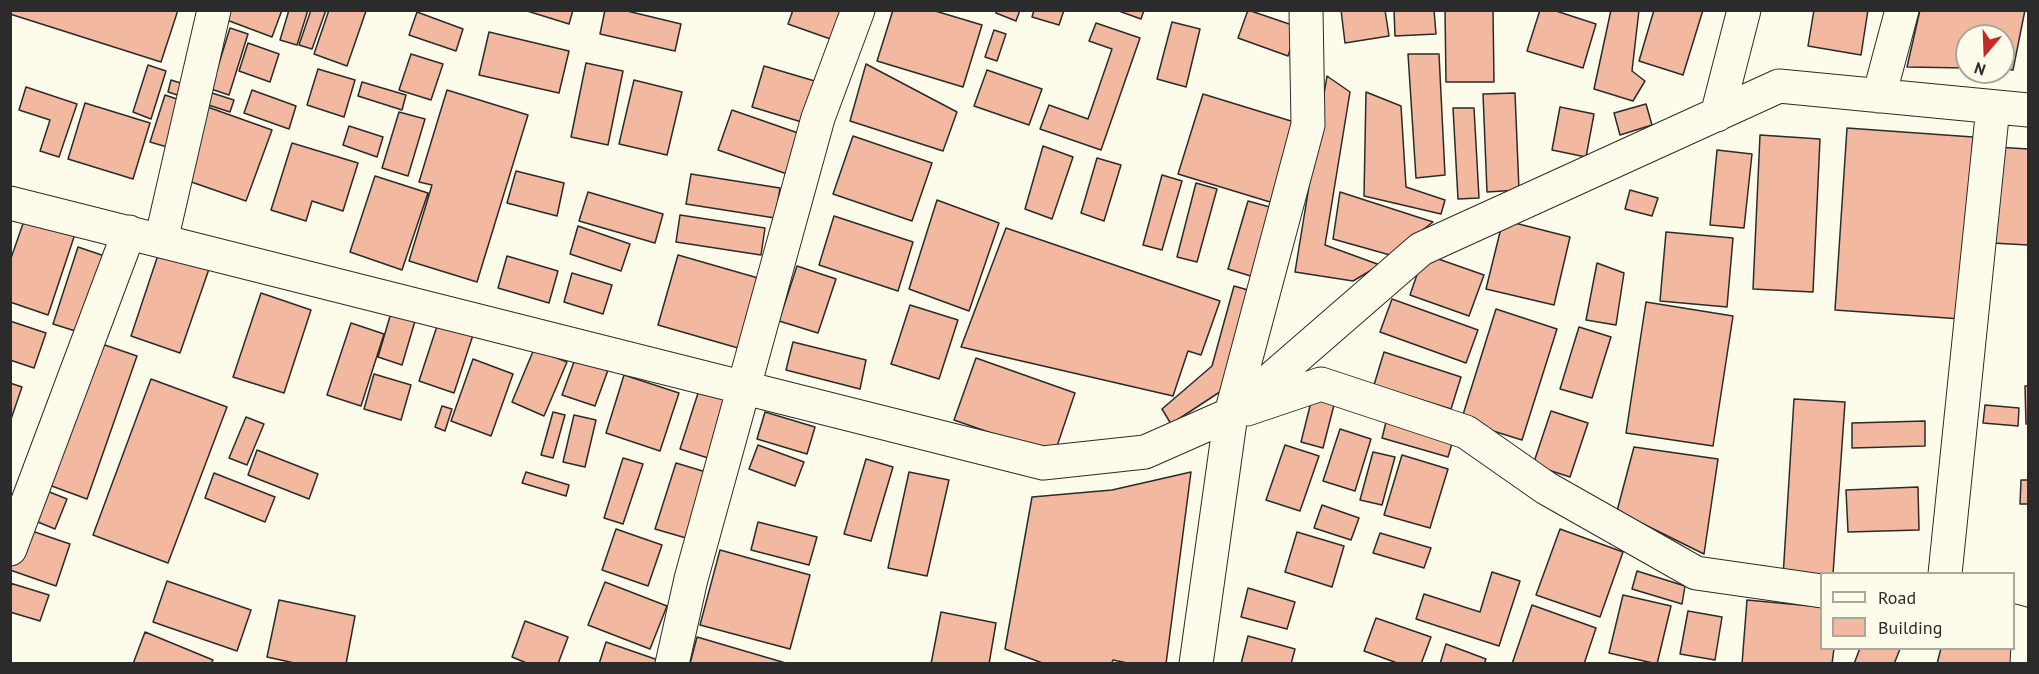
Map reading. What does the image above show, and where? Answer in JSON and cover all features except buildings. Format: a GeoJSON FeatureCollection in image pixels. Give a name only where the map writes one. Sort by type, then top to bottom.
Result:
{"type":"FeatureCollection","features":[{"type":"Feature","properties":{"kind":"street"},"geometry":{"type":"LineString","coordinates":[[161,241],[214,10]]}},
{"type":"Feature","properties":{"kind":"street"},"geometry":{"type":"LineString","coordinates":[[672,663],[692,579],[818,118],[858,10]]}},
{"type":"Feature","properties":{"kind":"street"},"geometry":{"type":"LineString","coordinates":[[1196,663],[1231,414],[1308,125],[1306,10]]}},
{"type":"Feature","properties":{"kind":"street"},"geometry":{"type":"LineString","coordinates":[[1717,115],[1744,10]]}},
{"type":"Feature","properties":{"kind":"street"},"geometry":{"type":"LineString","coordinates":[[1879,96],[1902,10]]}},
{"type":"Feature","properties":{"kind":"street"},"geometry":{"type":"LineString","coordinates":[[1231,414],[1421,249],[1779,86],[2028,110]]}},
{"type":"Feature","properties":{"kind":"street"},"geometry":{"type":"LineString","coordinates":[[1945,572],[1993,107]]}},
{"type":"Feature","properties":{"kind":"street"},"geometry":{"type":"LineString","coordinates":[[10,203],[1043,463],[1145,452],[1231,414],[1322,384],[1466,432],[1546,489],[1696,573],[1820,591]]}},
{"type":"Feature","properties":{"kind":"street"},"geometry":{"type":"LineString","coordinates":[[10,549],[129,232]]}},
{"type":"Feature","properties":{"kind":"street"},"geometry":{"type":"LineString","coordinates":[[2027,663],[2028,645]]}}]}
